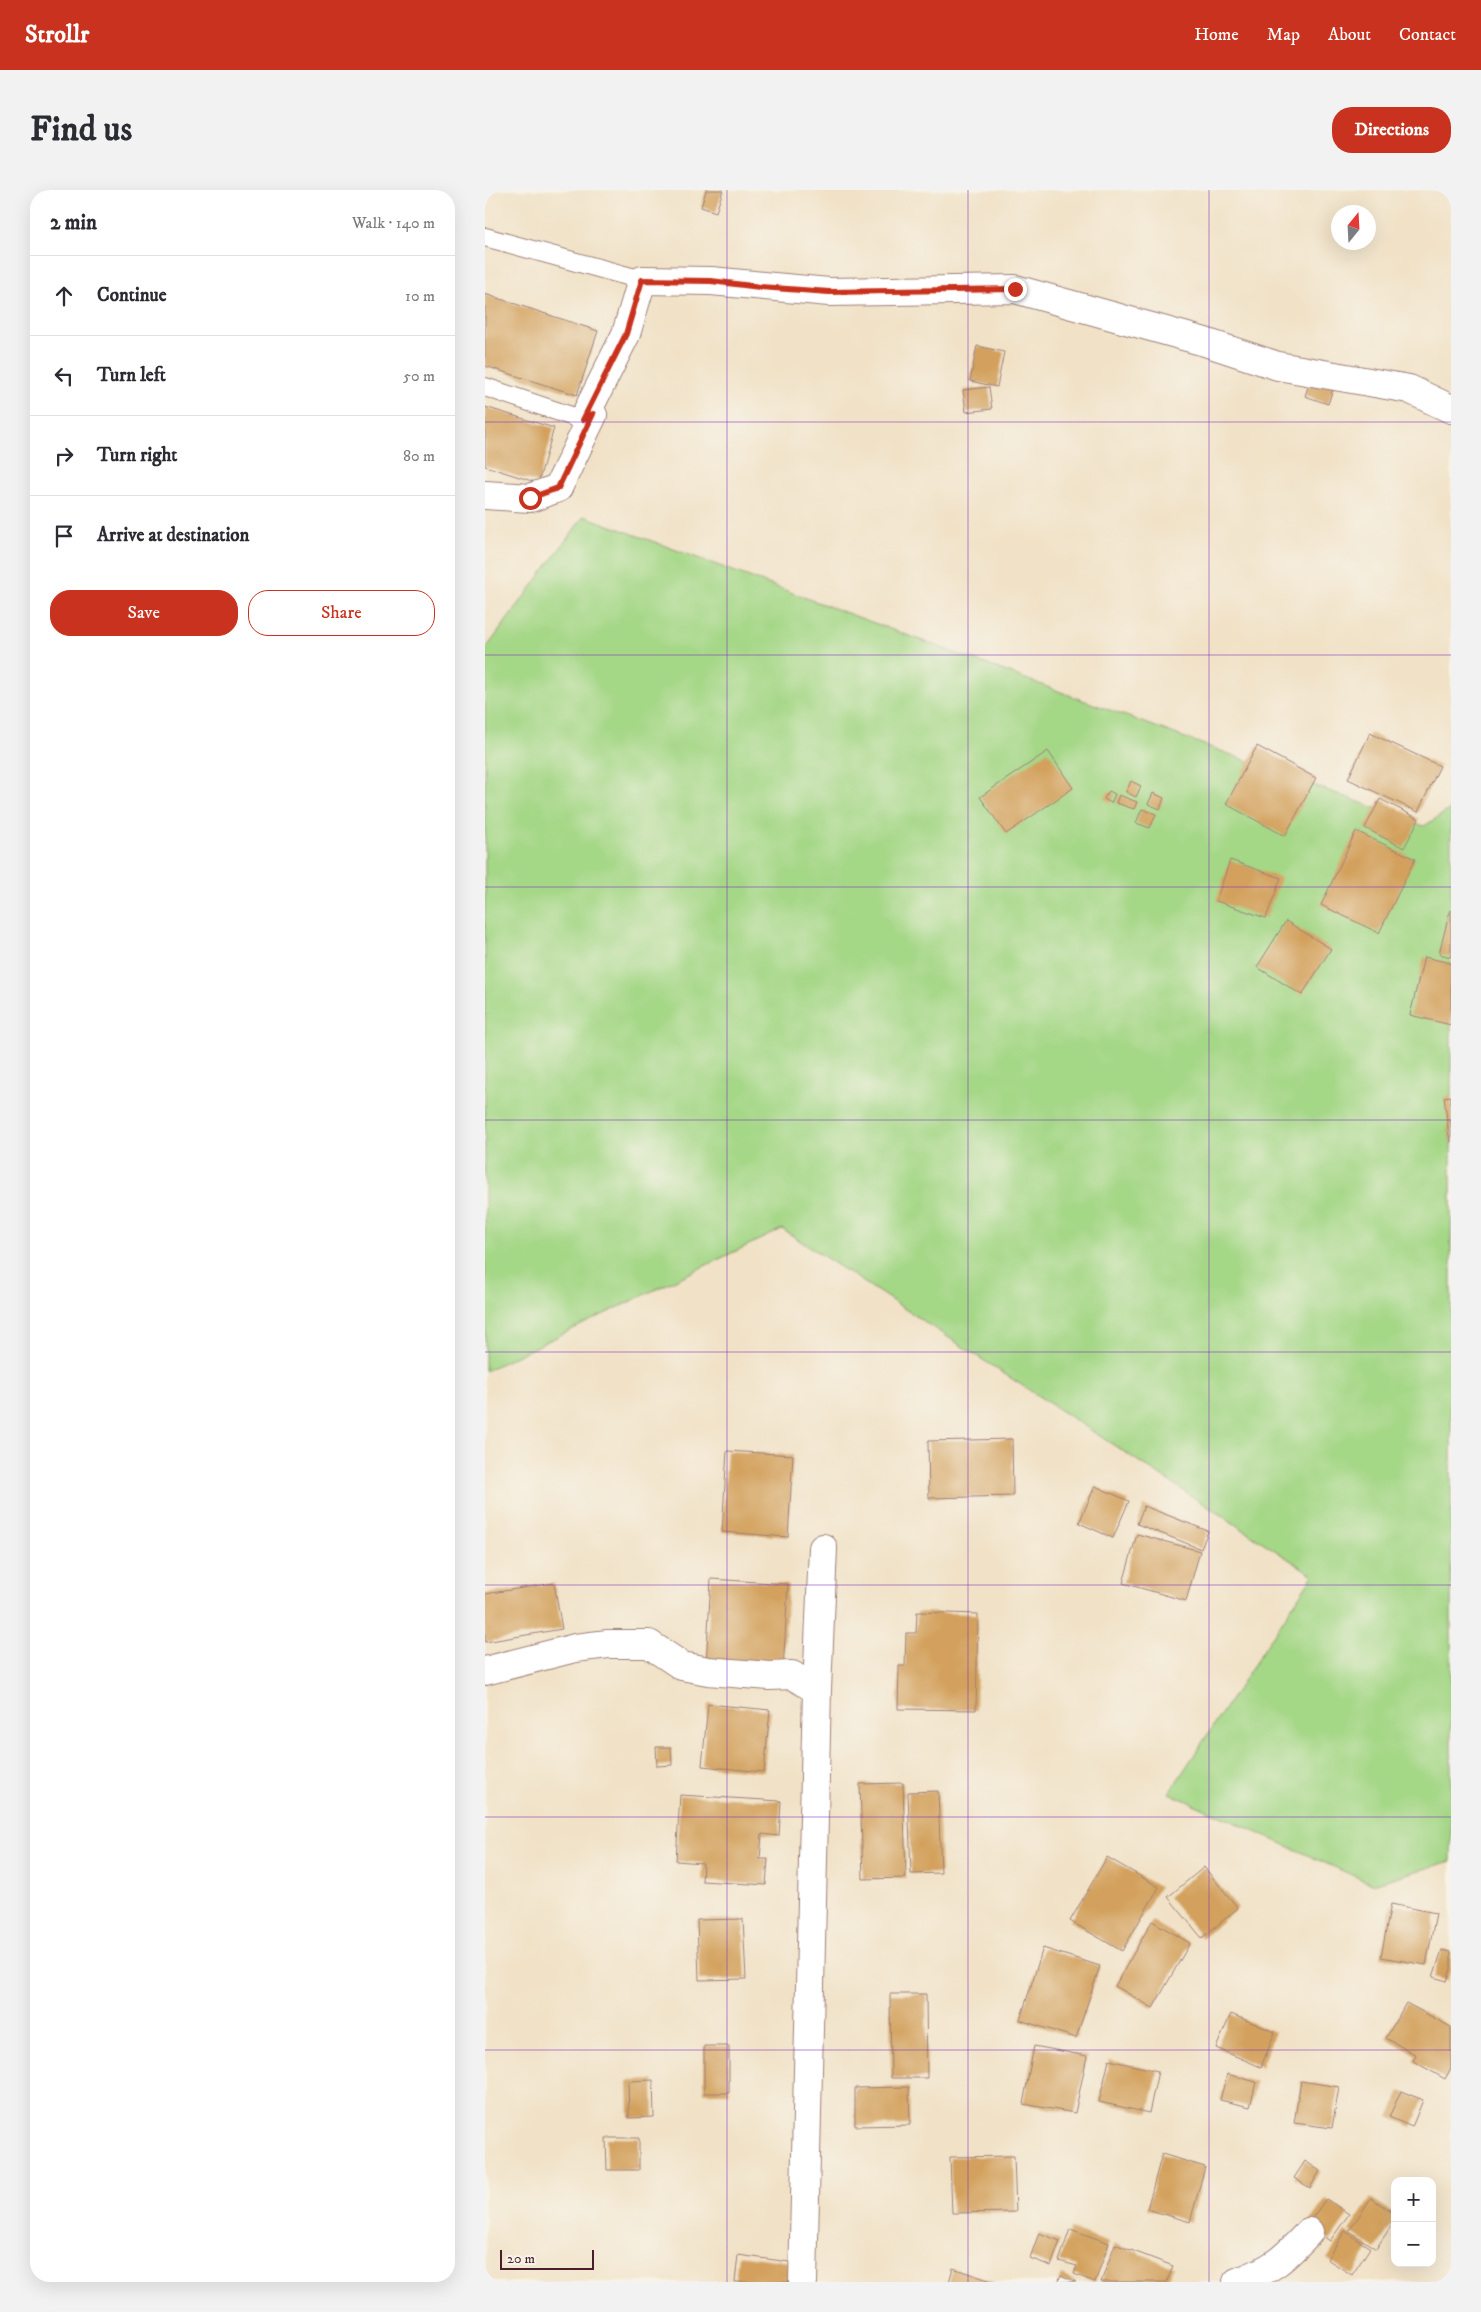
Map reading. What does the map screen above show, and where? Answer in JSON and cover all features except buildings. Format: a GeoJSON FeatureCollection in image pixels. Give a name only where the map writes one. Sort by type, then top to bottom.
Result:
{"type":"FeatureCollection","features":[{"type":"Feature","properties":{"kind":"street"},"geometry":{"type":"LineString","coordinates":[[583,420],[626,334],[642,280],[711,281],[829,292],[1015,289],[1205,342],[1278,366],[1409,390],[1451,409]]}},
{"type":"Feature","properties":{"kind":"street"},"geometry":{"type":"LineString","coordinates":[[485,495],[530,498],[558,488],[593,414],[583,420]]}},
{"type":"Feature","properties":{"kind":"street"},"geometry":{"type":"LineString","coordinates":[[803,2282],[817,1690],[823,1548]]}},
{"type":"Feature","properties":{"kind":"street"},"geometry":{"type":"LineString","coordinates":[[485,1671],[575,1648],[608,1644],[649,1644],[682,1666],[708,1671],[769,1676],[792,1675],[817,1690]]}},
{"type":"Feature","properties":{"kind":"street"},"geometry":{"type":"LineString","coordinates":[[1237,2282],[1273,2267],[1287,2256],[1309,2232]]}},
{"type":"Feature","properties":{"kind":"lane"},"geometry":{"type":"LineString","coordinates":[[485,237],[642,280]]}},
{"type":"Feature","properties":{"kind":"lane"},"geometry":{"type":"LineString","coordinates":[[485,387],[583,420]]}},
{"type":"Feature","properties":{"kind":"green space"},"geometry":{"type":"Polygon","coordinates":[[[584,516],[1424,826],[1451,809],[1451,1861],[1372,1884],[1169,1793],[1313,1575],[782,1229],[485,1371],[485,650],[584,516]]]}},
{"type":"Feature","properties":{"kind":"route"},"geometry":{"type":"LineString","coordinates":[[530,498],[558,488],[593,414],[583,420],[626,334],[642,280],[711,281],[829,292],[1015,289]]}}]}
